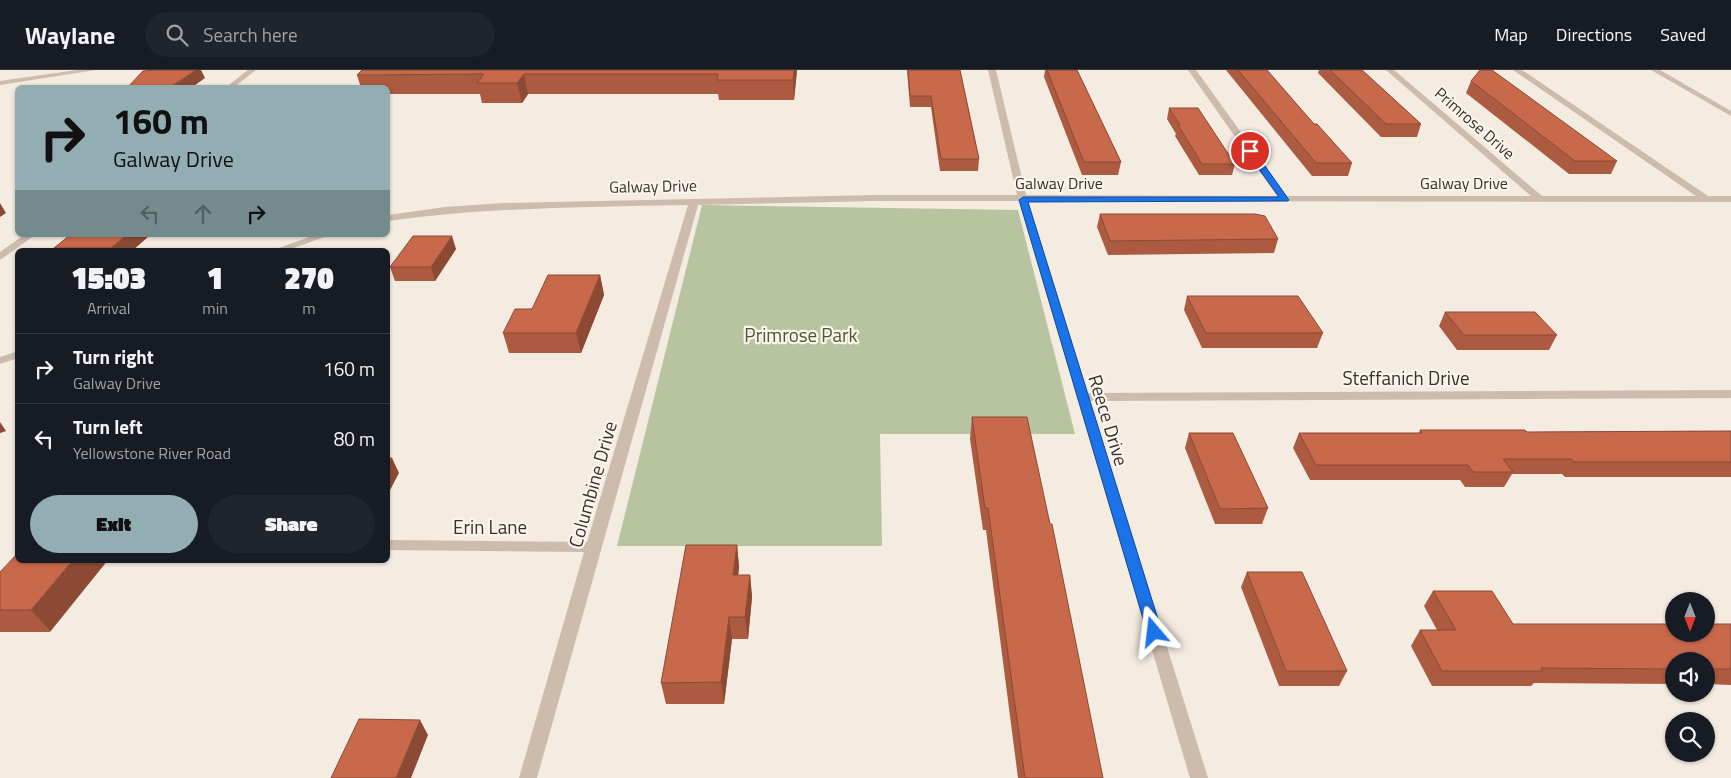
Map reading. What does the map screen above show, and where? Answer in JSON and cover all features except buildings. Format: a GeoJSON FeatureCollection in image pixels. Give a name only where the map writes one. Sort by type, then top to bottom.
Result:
{"type":"FeatureCollection","features":[{"type":"Feature","properties":{"kind":"street"},"geometry":{"type":"LineString","coordinates":[[0,83],[92,70]]}},
{"type":"Feature","properties":{"kind":"street"},"geometry":{"type":"LineString","coordinates":[[232,85],[252,70]]}},
{"type":"Feature","properties":{"kind":"street","name":"Reece Drive"},"geometry":{"type":"LineString","coordinates":[[992,70],[1023,200],[1200,778]]}},
{"type":"Feature","properties":{"kind":"street"},"geometry":{"type":"LineString","coordinates":[[1192,70],[1285,200]]}},
{"type":"Feature","properties":{"kind":"street","name":"Primrose Drive"},"geometry":{"type":"LineString","coordinates":[[1390,70],[1540,199]]}},
{"type":"Feature","properties":{"kind":"street"},"geometry":{"type":"LineString","coordinates":[[1517,70],[1705,198]]}},
{"type":"Feature","properties":{"kind":"street"},"geometry":{"type":"LineString","coordinates":[[1655,70],[1731,114]]}},
{"type":"Feature","properties":{"kind":"street","name":"Galway Drive"},"geometry":{"type":"LineString","coordinates":[[390,218],[445,210],[503,206],[876,198],[1023,200],[1731,199]]}},
{"type":"Feature","properties":{"kind":"street","name":"Columbine Drive"},"geometry":{"type":"LineString","coordinates":[[528,778],[592,547],[694,201]]}},
{"type":"Feature","properties":{"kind":"street"},"geometry":{"type":"LineString","coordinates":[[0,258],[27,237]]}},
{"type":"Feature","properties":{"kind":"street"},"geometry":{"type":"LineString","coordinates":[[284,248],[319,237]]}},
{"type":"Feature","properties":{"kind":"street"},"geometry":{"type":"LineString","coordinates":[[0,361],[15,355]]}},
{"type":"Feature","properties":{"kind":"street","name":"Steffanich Drive"},"geometry":{"type":"LineString","coordinates":[[1082,397],[1731,394]]}},
{"type":"Feature","properties":{"kind":"street","name":"Erin Lane"},"geometry":{"type":"LineString","coordinates":[[390,545],[592,547]]}},
{"type":"Feature","properties":{"kind":"green space","name":"Primrose Park"},"geometry":{"type":"Polygon","coordinates":[[[702,205],[1018,210],[1075,434],[880,434],[882,546],[617,546],[702,205]]]}},
{"type":"Feature","properties":{"kind":"route"},"geometry":{"type":"LineString","coordinates":[[1154,632],[1023,200],[1285,200],[1250,151]]}}]}
